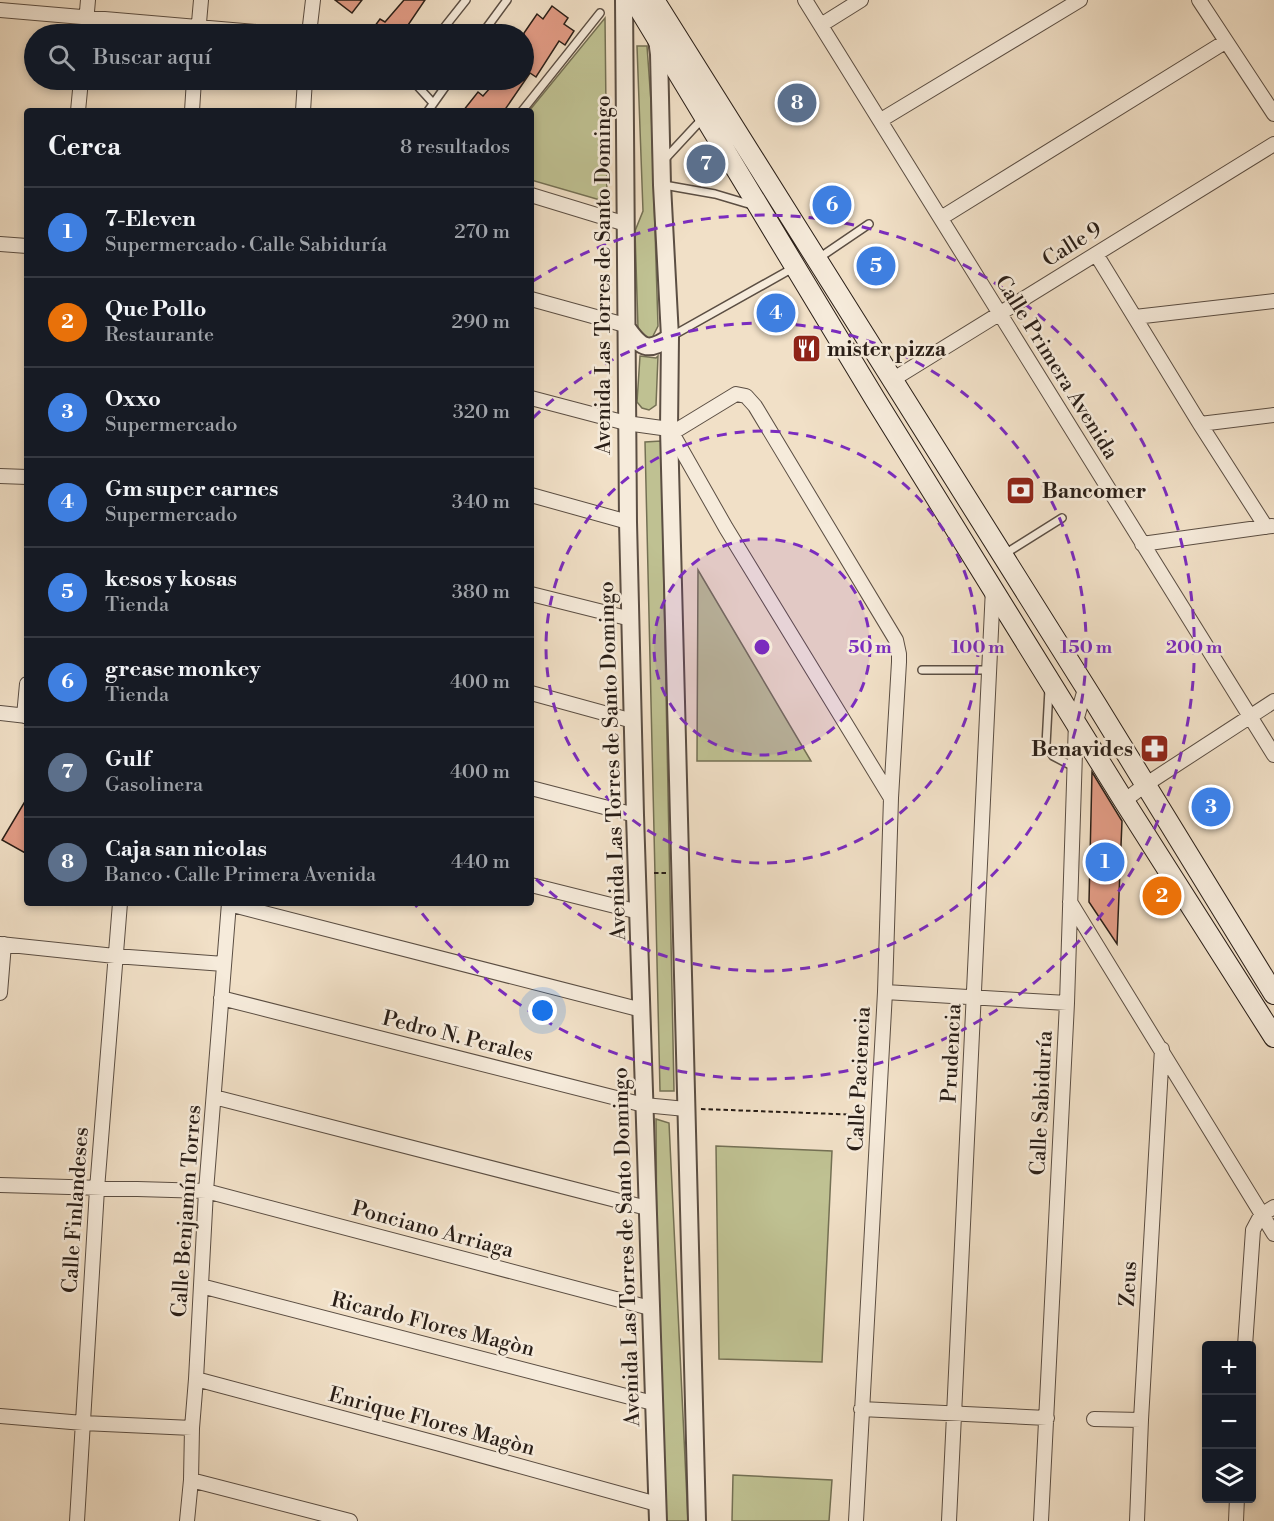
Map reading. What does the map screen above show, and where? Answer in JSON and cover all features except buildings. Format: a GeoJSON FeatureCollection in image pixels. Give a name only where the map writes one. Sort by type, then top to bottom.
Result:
{"type":"FeatureCollection","features":[{"type":"Feature","properties":{"kind":"main road"},"geometry":{"type":"LineString","coordinates":[[634,0],[875,399],[1124,801],[1274,1037]]}},
{"type":"Feature","properties":{"kind":"main road"},"geometry":{"type":"LineString","coordinates":[[656,2],[1274,994]]}},
{"type":"Feature","properties":{"kind":"street"},"geometry":{"type":"LineString","coordinates":[[86,24],[88,0]]}},
{"type":"Feature","properties":{"kind":"street"},"geometry":{"type":"LineString","coordinates":[[199,24],[201,0]]}},
{"type":"Feature","properties":{"kind":"street"},"geometry":{"type":"LineString","coordinates":[[310,24],[312,0]]}},
{"type":"Feature","properties":{"kind":"street","name":"Avenida Las Torres de Santo Domingo"},"geometry":{"type":"LineString","coordinates":[[624,0],[628,522],[657,1513]]}},
{"type":"Feature","properties":{"kind":"street","name":"Calle Primera Avenida"},"geometry":{"type":"LineString","coordinates":[[805,0],[1274,755]]}},
{"type":"Feature","properties":{"kind":"street"},"geometry":{"type":"LineString","coordinates":[[820,25],[861,0]]}},
{"type":"Feature","properties":{"kind":"street"},"geometry":{"type":"LineString","coordinates":[[881,120],[1080,0]]}},
{"type":"Feature","properties":{"kind":"street"},"geometry":{"type":"LineString","coordinates":[[1199,0],[1274,114]]}},
{"type":"Feature","properties":{"kind":"street"},"geometry":{"type":"LineString","coordinates":[[656,2],[670,337],[670,431],[697,1521]]}},
{"type":"Feature","properties":{"kind":"street"},"geometry":{"type":"LineString","coordinates":[[0,10],[143,24]]}},
{"type":"Feature","properties":{"kind":"street"},"geometry":{"type":"LineString","coordinates":[[941,218],[1225,42]]}},
{"type":"Feature","properties":{"kind":"street"},"geometry":{"type":"LineString","coordinates":[[78,108],[80,90]]}},
{"type":"Feature","properties":{"kind":"street"},"geometry":{"type":"LineString","coordinates":[[192,108],[193,90]]}},
{"type":"Feature","properties":{"kind":"street"},"geometry":{"type":"LineString","coordinates":[[303,108],[304,90]]}},
{"type":"Feature","properties":{"kind":"street","name":"Calle 9"},"geometry":{"type":"LineString","coordinates":[[892,380],[1274,144]]}},
{"type":"Feature","properties":{"kind":"street"},"geometry":{"type":"LineString","coordinates":[[534,196],[626,224]]}},
{"type":"Feature","properties":{"kind":"street"},"geometry":{"type":"LineString","coordinates":[[0,244],[24,246]]}},
{"type":"Feature","properties":{"kind":"street"},"geometry":{"type":"LineString","coordinates":[[1096,254],[1200,424],[1270,526],[1142,544]]}},
{"type":"Feature","properties":{"kind":"street"},"geometry":{"type":"LineString","coordinates":[[534,300],[625,325],[637,343],[649,348],[659,345],[670,337]]}},
{"type":"Feature","properties":{"kind":"street"},"geometry":{"type":"LineString","coordinates":[[1134,317],[1274,301]]}},
{"type":"Feature","properties":{"kind":"street","name":"Calle Paciencia"},"geometry":{"type":"LineString","coordinates":[[670,431],[731,396],[736,394],[746,396],[773,435],[896,640],[899,654],[891,798],[885,992],[856,1521]]}},
{"type":"Feature","properties":{"kind":"street"},"geometry":{"type":"LineString","coordinates":[[534,399],[626,423],[670,431],[726,528],[891,798]]}},
{"type":"Feature","properties":{"kind":"street"},"geometry":{"type":"LineString","coordinates":[[1200,424],[1274,416]]}},
{"type":"Feature","properties":{"kind":"street"},"geometry":{"type":"LineString","coordinates":[[0,476],[24,477]]}},
{"type":"Feature","properties":{"kind":"street"},"geometry":{"type":"LineString","coordinates":[[534,496],[628,522]]}},
{"type":"Feature","properties":{"kind":"street","name":"Prudencia"},"geometry":{"type":"LineString","coordinates":[[949,1521],[993,588]]}},
{"type":"Feature","properties":{"kind":"street"},"geometry":{"type":"LineString","coordinates":[[534,595],[631,619]]}},
{"type":"Feature","properties":{"kind":"street","name":"Calle Sabiduría"},"geometry":{"type":"LineString","coordinates":[[1041,1521],[1067,1003],[1076,721],[1085,689]]}},
{"type":"Feature","properties":{"kind":"street"},"geometry":{"type":"LineString","coordinates":[[534,694],[633,721]]}},
{"type":"Feature","properties":{"kind":"street"},"geometry":{"type":"LineString","coordinates":[[1124,801],[1274,701]]}},
{"type":"Feature","properties":{"kind":"street"},"geometry":{"type":"LineString","coordinates":[[0,713],[24,716]]}},
{"type":"Feature","properties":{"kind":"street"},"geometry":{"type":"LineString","coordinates":[[534,789],[635,815]]}},
{"type":"Feature","properties":{"kind":"street"},"geometry":{"type":"LineString","coordinates":[[534,886],[639,912]]}},
{"type":"Feature","properties":{"kind":"street"},"geometry":{"type":"LineString","coordinates":[[1070,902],[1162,1049],[1268,1211],[1274,1234]]}},
{"type":"Feature","properties":{"kind":"street","name":"Calle Finlandeses"},"geometry":{"type":"LineString","coordinates":[[77,1521],[97,1189],[120,906]]}},
{"type":"Feature","properties":{"kind":"street","name":"Calle Benjamín Torres"},"geometry":{"type":"LineString","coordinates":[[187,1521],[206,1191],[229,906]]}},
{"type":"Feature","properties":{"kind":"street"},"geometry":{"type":"LineString","coordinates":[[237,906],[642,1010]]}},
{"type":"Feature","properties":{"kind":"street"},"geometry":{"type":"LineString","coordinates":[[0,993],[2,944],[115,956],[224,964]]}},
{"type":"Feature","properties":{"kind":"street"},"geometry":{"type":"LineString","coordinates":[[885,992],[1067,1003]]}},
{"type":"Feature","properties":{"kind":"street","name":"Pedro N. Perales"},"geometry":{"type":"LineString","coordinates":[[221,998],[644,1105],[686,1109]]}},
{"type":"Feature","properties":{"kind":"street","name":"Zeus"},"geometry":{"type":"LineString","coordinates":[[1137,1521],[1162,1049]]}},
{"type":"Feature","properties":{"kind":"street"},"geometry":{"type":"LineString","coordinates":[[214,1097],[648,1208]]}},
{"type":"Feature","properties":{"kind":"street","name":"Ponciano Arriaga"},"geometry":{"type":"LineString","coordinates":[[0,1185],[206,1191],[650,1308]]}},
{"type":"Feature","properties":{"kind":"street"},"geometry":{"type":"LineString","coordinates":[[1245,1341],[1253,1230],[1268,1211]]}},
{"type":"Feature","properties":{"kind":"street","name":"Ricardo Flores Magòn"},"geometry":{"type":"LineString","coordinates":[[201,1286],[653,1403]]}},
{"type":"Feature","properties":{"kind":"street","name":"Enrique Flores Magòn"},"geometry":{"type":"LineString","coordinates":[[196,1379],[440,1444],[657,1513]]}},
{"type":"Feature","properties":{"kind":"street"},"geometry":{"type":"LineString","coordinates":[[861,1409],[1047,1418]]}},
{"type":"Feature","properties":{"kind":"street"},"geometry":{"type":"LineString","coordinates":[[0,1416],[83,1423],[192,1428]]}},
{"type":"Feature","properties":{"kind":"street"},"geometry":{"type":"LineString","coordinates":[[1094,1419],[1141,1420]]}},
{"type":"Feature","properties":{"kind":"street"},"geometry":{"type":"LineString","coordinates":[[191,1480],[350,1521]]}},
{"type":"Feature","properties":{"kind":"street"},"geometry":{"type":"LineString","coordinates":[[1236,1521],[1237,1503]]}},
{"type":"Feature","properties":{"kind":"lane"},"geometry":{"type":"LineString","coordinates":[[447,24],[466,0]]}},
{"type":"Feature","properties":{"kind":"lane"},"geometry":{"type":"LineString","coordinates":[[489,24],[507,0]]}},
{"type":"Feature","properties":{"kind":"lane"},"geometry":{"type":"LineString","coordinates":[[524,108],[600,13]]}},
{"type":"Feature","properties":{"kind":"lane"},"geometry":{"type":"LineString","coordinates":[[421,90],[433,103]]}},
{"type":"Feature","properties":{"kind":"lane"},"geometry":{"type":"LineString","coordinates":[[430,108],[443,90]]}},
{"type":"Feature","properties":{"kind":"lane"},"geometry":{"type":"LineString","coordinates":[[661,162],[705,116]]}},
{"type":"Feature","properties":{"kind":"lane"},"geometry":{"type":"LineString","coordinates":[[662,185],[716,194],[760,208]]}},
{"type":"Feature","properties":{"kind":"lane"},"geometry":{"type":"LineString","coordinates":[[817,260],[869,224]]}},
{"type":"Feature","properties":{"kind":"lane"},"geometry":{"type":"LineString","coordinates":[[670,337],[795,266]]}},
{"type":"Feature","properties":{"kind":"lane"},"geometry":{"type":"LineString","coordinates":[[1002,555],[1062,518]]}},
{"type":"Feature","properties":{"kind":"lane"},"geometry":{"type":"LineString","coordinates":[[922,670],[989,670]]}},
{"type":"Feature","properties":{"kind":"lane"},"geometry":{"type":"LineString","coordinates":[[1050,680],[1046,745],[1053,756],[1074,767]]}},
{"type":"Feature","properties":{"kind":"path"},"geometry":{"type":"LineString","coordinates":[[638,874],[681,873]]}},
{"type":"Feature","properties":{"kind":"path"},"geometry":{"type":"LineString","coordinates":[[686,1109],[878,1115]]}},
{"type":"Feature","properties":{"kind":"green space"},"geometry":{"type":"Polygon","coordinates":[[[605,18],[607,202],[534,181],[534,108],[531,108],[605,18]]]}},
{"type":"Feature","properties":{"kind":"green space"},"geometry":{"type":"Polygon","coordinates":[[[637,46],[647,46],[651,102],[658,326],[652,338],[649,339],[642,335],[638,328],[635,231],[643,211],[637,46]]]}},
{"type":"Feature","properties":{"kind":"green space"},"geometry":{"type":"Polygon","coordinates":[[[640,356],[656,358],[658,356],[656,405],[649,410],[642,408],[637,402],[640,356]]]}},
{"type":"Feature","properties":{"kind":"green space"},"geometry":{"type":"Polygon","coordinates":[[[661,441],[674,1091],[660,1091],[645,442],[661,441]]]}},
{"type":"Feature","properties":{"kind":"green space"},"geometry":{"type":"Polygon","coordinates":[[[698,570],[811,761],[697,761],[698,570]]]}},
{"type":"Feature","properties":{"kind":"green space"},"geometry":{"type":"Polygon","coordinates":[[[656,1119],[669,1123],[688,1521],[661,1521],[658,1443],[656,1119]]]}},
{"type":"Feature","properties":{"kind":"green space"},"geometry":{"type":"Polygon","coordinates":[[[716,1146],[832,1151],[822,1362],[719,1359],[716,1146]]]}},
{"type":"Feature","properties":{"kind":"green space"},"geometry":{"type":"Polygon","coordinates":[[[733,1475],[832,1480],[829,1521],[732,1521],[733,1475]]]}},
{"type":"Feature","properties":{"kind":"place","name":"Caja san nicolas"},"geometry":{"type":"Point","coordinates":[797,103]}},
{"type":"Feature","properties":{"kind":"place","name":"Gulf"},"geometry":{"type":"Point","coordinates":[706,164]}},
{"type":"Feature","properties":{"kind":"place","name":"grease monkey"},"geometry":{"type":"Point","coordinates":[832,205]}},
{"type":"Feature","properties":{"kind":"place","name":"kesos y kosas"},"geometry":{"type":"Point","coordinates":[876,266]}},
{"type":"Feature","properties":{"kind":"place","name":"Gm super carnes"},"geometry":{"type":"Point","coordinates":[776,313]}},
{"type":"Feature","properties":{"kind":"place","name":"mister pizza"},"geometry":{"type":"Point","coordinates":[806,349]}},
{"type":"Feature","properties":{"kind":"place","name":"Bancomer"},"geometry":{"type":"Point","coordinates":[1021,491]}},
{"type":"Feature","properties":{"kind":"place","name":"Benavides"},"geometry":{"type":"Point","coordinates":[1154,749]}},
{"type":"Feature","properties":{"kind":"place","name":"Oxxo"},"geometry":{"type":"Point","coordinates":[1211,807]}},
{"type":"Feature","properties":{"kind":"place","name":"7-Eleven"},"geometry":{"type":"Point","coordinates":[1105,862]}},
{"type":"Feature","properties":{"kind":"place","name":"Que Pollo"},"geometry":{"type":"Point","coordinates":[1162,896]}}]}
